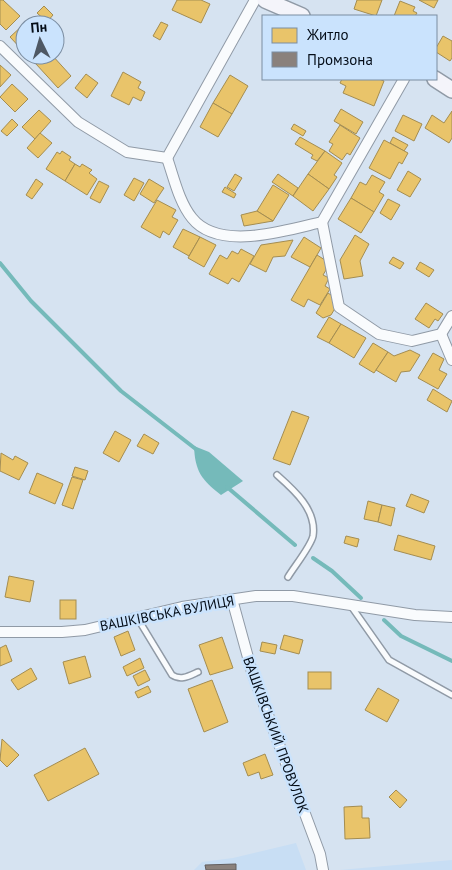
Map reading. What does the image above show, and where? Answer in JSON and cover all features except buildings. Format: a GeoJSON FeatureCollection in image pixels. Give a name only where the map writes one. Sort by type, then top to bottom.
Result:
{"type":"FeatureCollection","features":[{"type":"Feature","properties":{"kind":"street"},"geometry":{"type":"LineString","coordinates":[[255,0],[167,158],[180,195],[192,218],[211,231],[223,236],[241,237],[322,222]]}},
{"type":"Feature","properties":{"kind":"street"},"geometry":{"type":"LineString","coordinates":[[265,0],[300,15]]}},
{"type":"Feature","properties":{"kind":"street"},"geometry":{"type":"LineString","coordinates":[[0,46],[78,122],[127,152],[167,158]]}},
{"type":"Feature","properties":{"kind":"street"},"geometry":{"type":"LineString","coordinates":[[403,80],[322,222],[339,307],[379,334],[412,341],[441,334],[452,316]]}},
{"type":"Feature","properties":{"kind":"street"},"geometry":{"type":"LineString","coordinates":[[437,80],[452,90]]}},
{"type":"Feature","properties":{"kind":"street"},"geometry":{"type":"LineString","coordinates":[[441,334],[452,360]]}},
{"type":"Feature","properties":{"kind":"street","name":"ВАШКІВСЬКА ВУЛИЦЯ"},"geometry":{"type":"LineString","coordinates":[[0,632],[62,632],[138,619],[182,607],[232,599],[294,596],[415,615],[452,617]]}},
{"type":"Feature","properties":{"kind":"street","name":"ВАШКІВСЬКИЙ ПРОВУЛОК"},"geometry":{"type":"LineString","coordinates":[[232,599],[252,672],[320,854],[323,870]]}},
{"type":"Feature","properties":{"kind":"lane"},"geometry":{"type":"LineString","coordinates":[[277,475],[301,496],[310,517],[313,537],[288,577]]}},
{"type":"Feature","properties":{"kind":"lane"},"geometry":{"type":"LineString","coordinates":[[351,606],[389,660],[452,695]]}},
{"type":"Feature","properties":{"kind":"lane"},"geometry":{"type":"LineString","coordinates":[[138,619],[172,676],[184,678],[198,672]]}},
{"type":"Feature","properties":{"kind":"shaded area"},"geometry":{"type":"Polygon","coordinates":[[[194,446],[209,452],[243,481],[221,495],[201,475],[196,463],[194,446]]]}},
{"type":"Feature","properties":{"kind":"shaded area"},"geometry":{"type":"Polygon","coordinates":[[[296,843],[306,870],[194,870],[202,862],[233,858],[296,843]]]}},
{"type":"Feature","properties":{"kind":"shaded area"},"geometry":{"type":"Polygon","coordinates":[[[452,860],[452,870],[340,870],[452,860]]]}},
{"type":"Feature","properties":{"kind":"waterway"},"geometry":{"type":"LineString","coordinates":[[0,263],[31,301],[121,391],[197,450]]}},
{"type":"Feature","properties":{"kind":"waterway"},"geometry":{"type":"LineString","coordinates":[[227,487],[295,545]]}},
{"type":"Feature","properties":{"kind":"waterway"},"geometry":{"type":"LineString","coordinates":[[313,558],[332,571],[361,598]]}},
{"type":"Feature","properties":{"kind":"waterway"},"geometry":{"type":"LineString","coordinates":[[384,620],[401,636],[452,661]]}}]}
